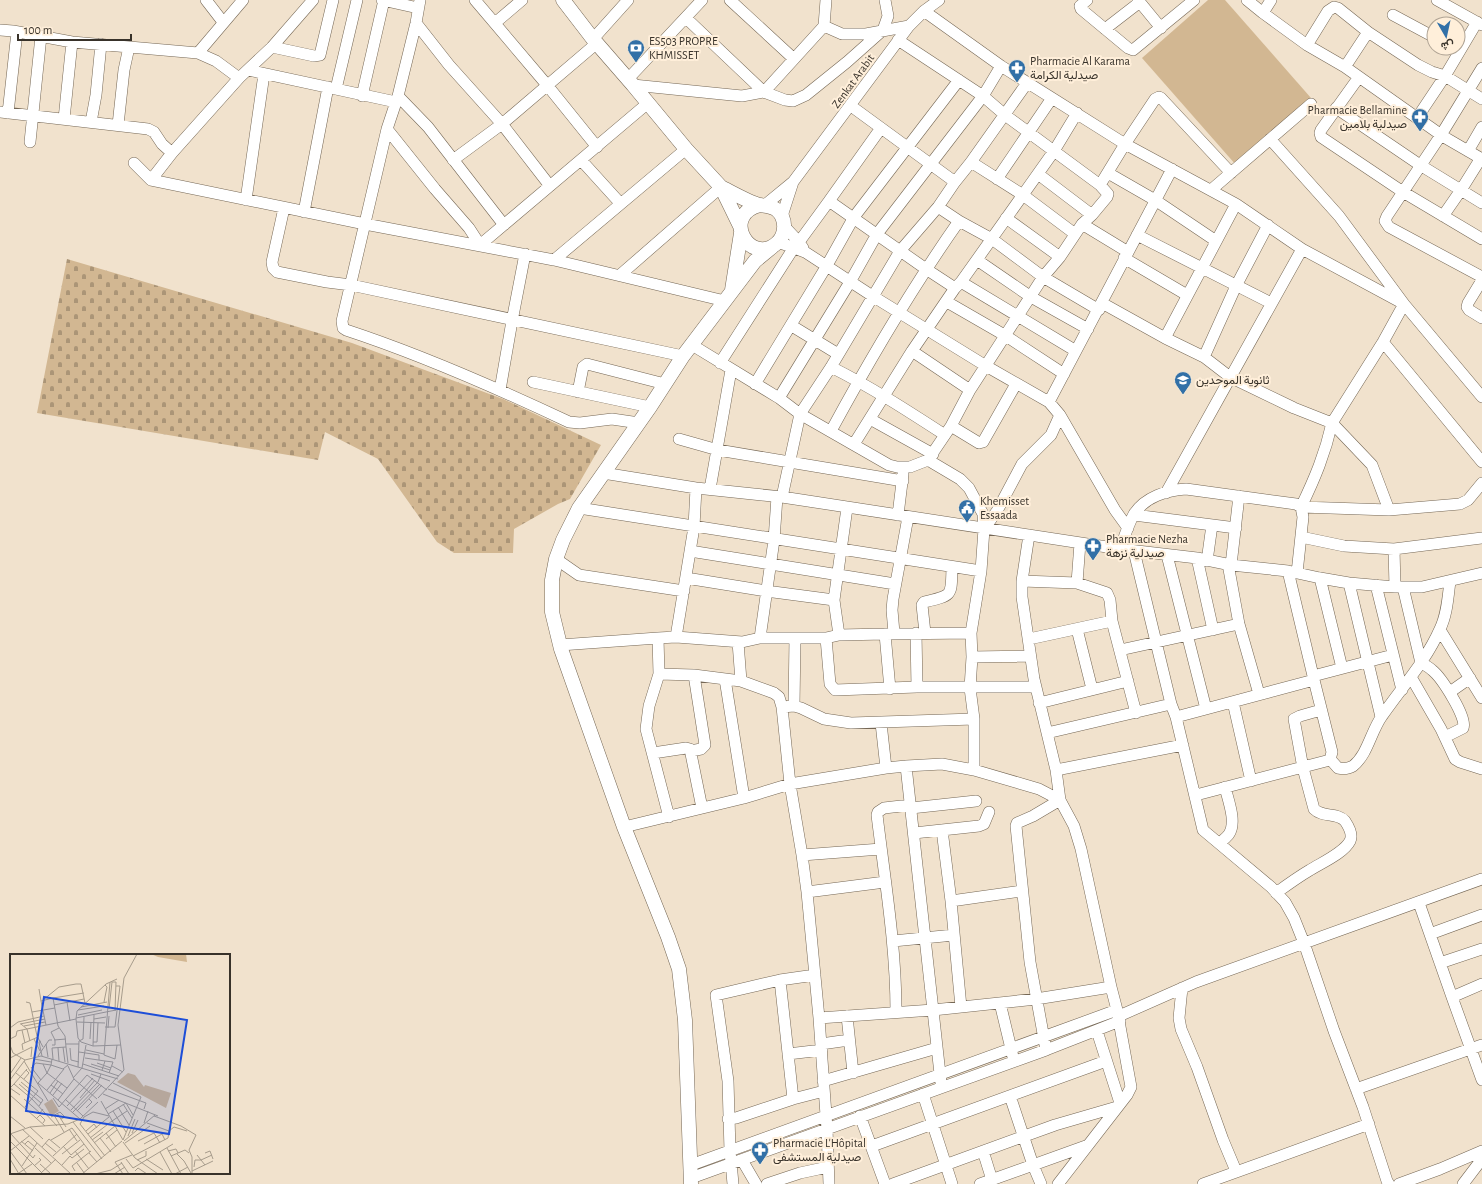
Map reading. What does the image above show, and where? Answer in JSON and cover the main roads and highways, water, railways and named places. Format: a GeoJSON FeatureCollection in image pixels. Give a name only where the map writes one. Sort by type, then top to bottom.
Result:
{"type":"FeatureCollection","features":[{"type":"Feature","properties":{"kind":"main road"},"geometry":{"type":"LineString","coordinates":[[563,0],[595,41],[686,149],[721,187],[741,230],[744,240],[757,248],[764,249],[775,245]]}},
{"type":"Feature","properties":{"kind":"main road"},"geometry":{"type":"LineString","coordinates":[[691,1176],[685,1020],[681,979],[668,937],[624,828],[560,645],[552,612],[552,580],[556,559],[563,540],[579,508],[650,407],[682,356],[692,345],[755,261],[775,245],[783,235],[783,221],[777,210],[721,187]]}},
{"type":"Feature","properties":{"kind":"main road"},"geometry":{"type":"LineString","coordinates":[[728,297],[742,218],[747,211],[754,206],[763,205]]}},
{"type":"Feature","properties":{"kind":"place","name":"ES503 PROPRE KHMISSET"},"geometry":{"type":"Point","coordinates":[636,63]}},
{"type":"Feature","properties":{"kind":"place","name":"Pharmacie Al Karama صيدلية الكرامة"},"geometry":{"type":"Point","coordinates":[1017,83]}},
{"type":"Feature","properties":{"kind":"place","name":"Pharmacie Bellamine صيدلية بلامين"},"geometry":{"type":"Point","coordinates":[1420,132]}},
{"type":"Feature","properties":{"kind":"place","name":"ثانوية الموحدين"},"geometry":{"type":"Point","coordinates":[1183,395]}},
{"type":"Feature","properties":{"kind":"place","name":"Khemisset Essaada"},"geometry":{"type":"Point","coordinates":[967,523]}},
{"type":"Feature","properties":{"kind":"place","name":"Pharmacie Nezha صيدلية نزهة"},"geometry":{"type":"Point","coordinates":[1093,561]}},
{"type":"Feature","properties":{"kind":"place","name":"Pharmacie L'Hôpital صيدلية المستشفى"},"geometry":{"type":"Point","coordinates":[760,1165]}}]}
